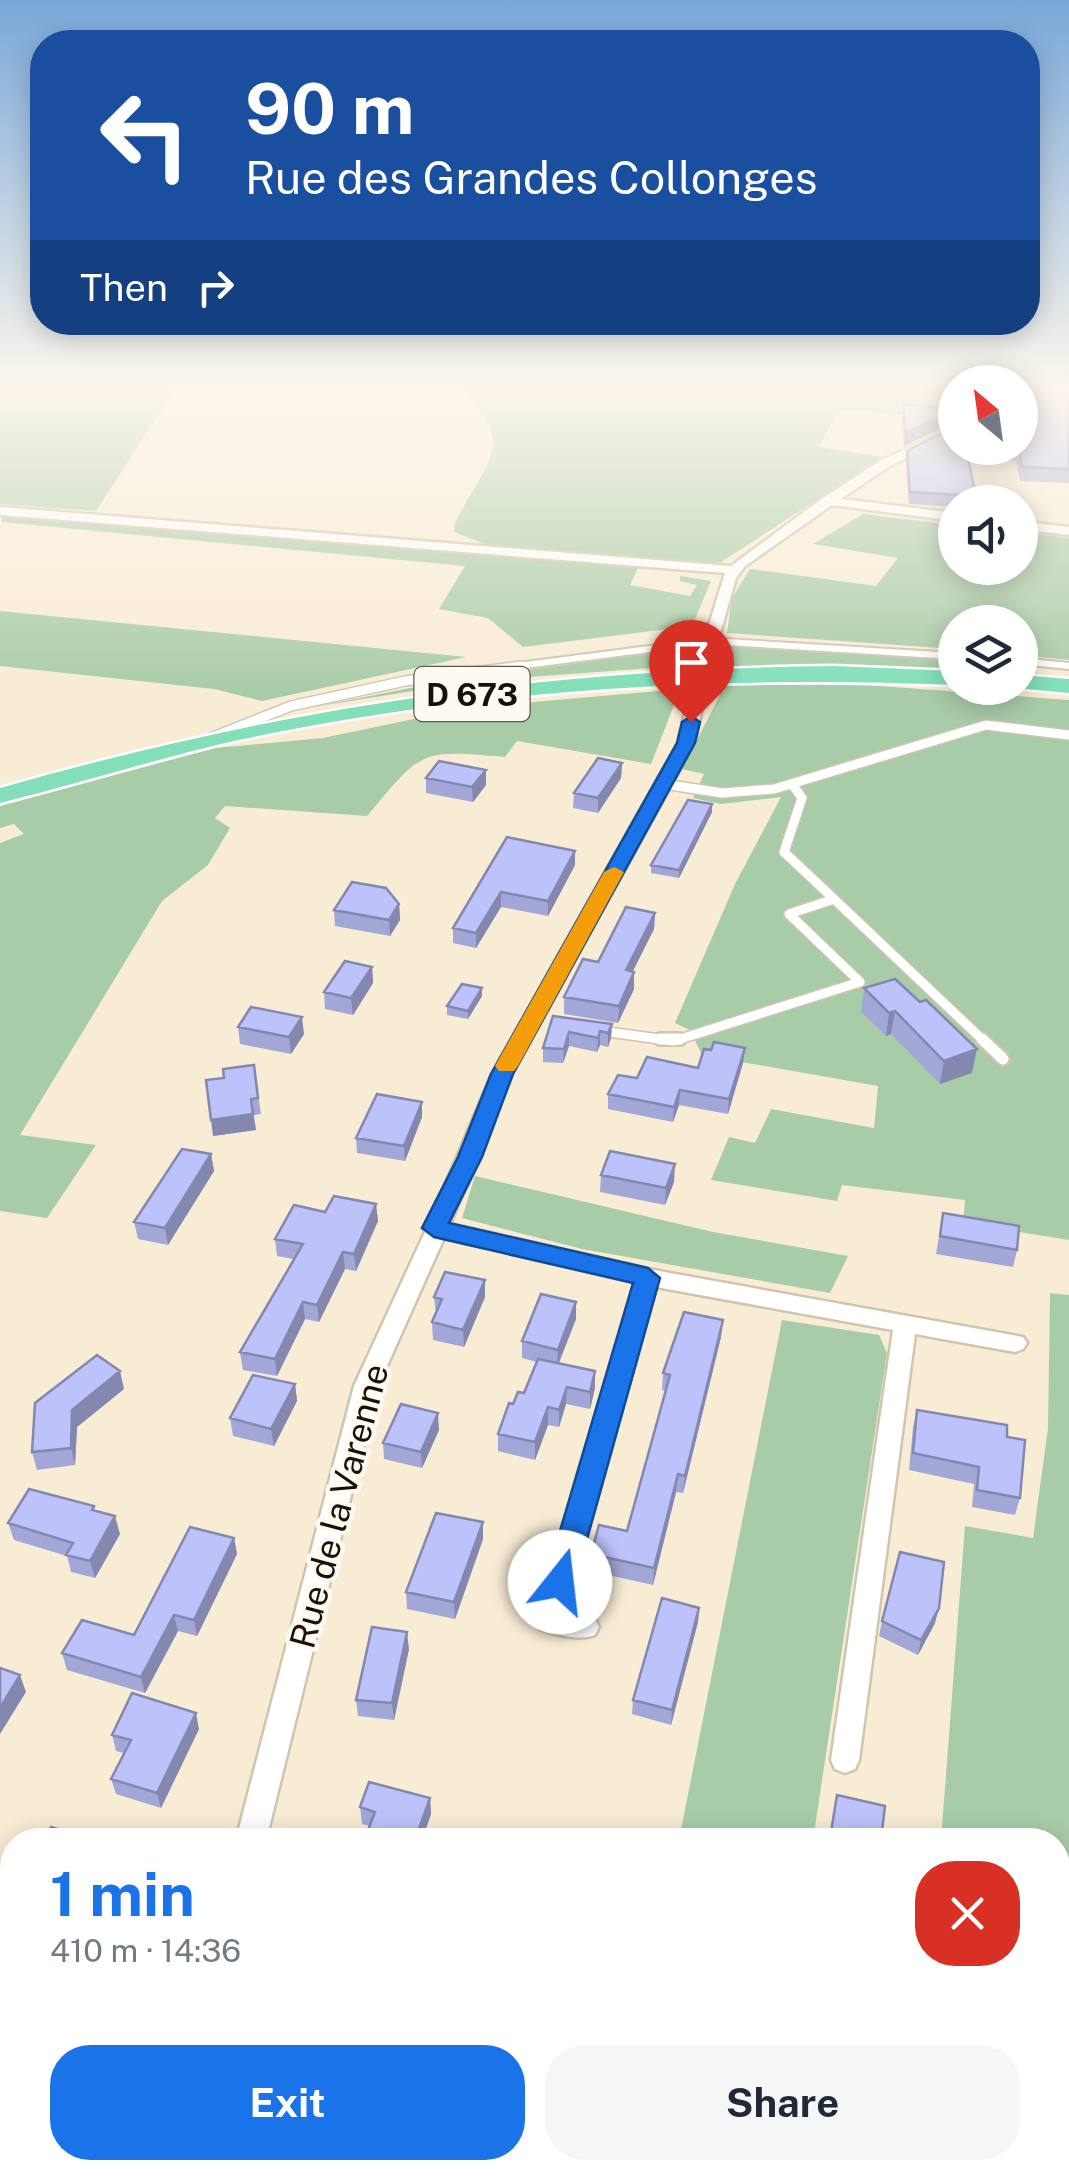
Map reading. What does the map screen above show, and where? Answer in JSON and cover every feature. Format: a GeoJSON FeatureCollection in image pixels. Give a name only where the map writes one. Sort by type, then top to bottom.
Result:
{"type":"FeatureCollection","features":[{"type":"Feature","properties":{"kind":"main road","name":"D 673"},"geometry":{"type":"LineString","coordinates":[[0,796],[210,738],[366,709],[626,678],[787,672],[938,677]]}},
{"type":"Feature","properties":{"kind":"main road"},"geometry":{"type":"LineString","coordinates":[[1038,683],[1069,686]]}},
{"type":"Feature","properties":{"kind":"street"},"geometry":{"type":"LineString","coordinates":[[709,646],[732,570],[763,543],[851,486]]}},
{"type":"Feature","properties":{"kind":"street"},"geometry":{"type":"LineString","coordinates":[[827,501],[938,515]]}},
{"type":"Feature","properties":{"kind":"street"},"geometry":{"type":"LineString","coordinates":[[0,512],[732,570]]}},
{"type":"Feature","properties":{"kind":"street"},"geometry":{"type":"LineString","coordinates":[[1038,527],[1069,531]]}},
{"type":"Feature","properties":{"kind":"street","name":"Rue de la Varenne"},"geometry":{"type":"LineString","coordinates":[[254,1828],[366,1386],[434,1228],[470,1157],[502,1074],[542,1019],[686,743],[709,646]]}},
{"type":"Feature","properties":{"kind":"street"},"geometry":{"type":"LineString","coordinates":[[434,1228],[648,1278],[1016,1343]]}},
{"type":"Feature","properties":{"kind":"street"},"geometry":{"type":"LineString","coordinates":[[586,1627],[549,1620],[648,1278]]}},
{"type":"Feature","properties":{"kind":"street"},"geometry":{"type":"LineString","coordinates":[[846,1760],[905,1324]]}},
{"type":"Feature","properties":{"kind":"lane"},"geometry":{"type":"LineString","coordinates":[[210,738],[291,706],[405,682],[709,646],[938,655]]}},
{"type":"Feature","properties":{"kind":"lane"},"geometry":{"type":"LineString","coordinates":[[1038,662],[1069,666]]}},
{"type":"Feature","properties":{"kind":"lane"},"geometry":{"type":"LineString","coordinates":[[664,784],[722,793],[792,784],[986,725],[1069,735]]}},
{"type":"Feature","properties":{"kind":"lane"},"geometry":{"type":"LineString","coordinates":[[792,784],[802,798],[784,852],[1004,1060]]}},
{"type":"Feature","properties":{"kind":"lane"},"geometry":{"type":"LineString","coordinates":[[584,1027],[674,1041],[860,982],[789,914],[834,899]]}},
{"type":"Feature","properties":{"kind":"green space"},"geometry":{"type":"Polygon","coordinates":[[[0,486],[112,486],[96,511],[0,504],[0,486]]]}},
{"type":"Feature","properties":{"kind":"green space"},"geometry":{"type":"Polygon","coordinates":[[[476,486],[839,486],[721,562],[485,544],[454,532],[476,486]]]}},
{"type":"Feature","properties":{"kind":"green space"},"geometry":{"type":"Polygon","coordinates":[[[863,514],[938,523],[938,585],[1038,585],[1038,534],[1069,538],[1069,660],[1038,657],[1038,605],[938,605],[938,648],[727,633],[732,598],[750,569],[876,586],[898,558],[813,544],[863,514]]]}},
{"type":"Feature","properties":{"kind":"green space"},"geometry":{"type":"Polygon","coordinates":[[[2,516],[638,568],[630,585],[690,596],[697,585],[680,581],[680,576],[711,581],[692,626],[523,647],[488,618],[439,609],[465,566],[2,522],[2,516]]]}},
{"type":"Feature","properties":{"kind":"green space"},"geometry":{"type":"Polygon","coordinates":[[[0,611],[466,657],[262,701],[214,689],[0,666],[0,611]]]}},
{"type":"Feature","properties":{"kind":"green space"},"geometry":{"type":"Polygon","coordinates":[[[724,644],[938,660],[938,668],[718,666],[724,644]]]}},
{"type":"Feature","properties":{"kind":"green space"},"geometry":{"type":"Polygon","coordinates":[[[698,647],[692,665],[474,681],[314,707],[451,680],[698,647]]]}},
{"type":"Feature","properties":{"kind":"green space"},"geometry":{"type":"Polygon","coordinates":[[[826,682],[938,690],[938,705],[1038,705],[1038,698],[1069,700],[1069,1240],[963,1223],[965,1200],[842,1185],[837,1201],[711,1180],[729,1137],[755,1143],[771,1109],[874,1128],[878,1086],[702,1055],[690,1030],[675,1023],[735,884],[781,797],[721,804],[693,798],[704,774],[682,769],[720,695],[681,699],[674,705],[651,764],[517,741],[505,757],[454,754],[424,759],[400,778],[367,816],[225,806],[215,818],[230,828],[208,865],[162,901],[20,1135],[96,1145],[47,1218],[0,1211],[0,843],[24,834],[14,824],[0,828],[0,806],[215,748],[323,738],[466,708],[727,685],[826,682]]]}},
{"type":"Feature","properties":{"kind":"green space"},"geometry":{"type":"Polygon","coordinates":[[[475,1176],[713,1232],[848,1256],[830,1293],[582,1249],[462,1218],[475,1176]]]}},
{"type":"Feature","properties":{"kind":"green space"},"geometry":{"type":"Polygon","coordinates":[[[1050,1293],[1069,1295],[1069,1828],[942,1828],[965,1526],[1033,1538],[1048,1428],[1050,1293]]]}},
{"type":"Feature","properties":{"kind":"green space"},"geometry":{"type":"Polygon","coordinates":[[[782,1320],[879,1335],[887,1353],[815,1828],[681,1828],[782,1320]]]}},
{"type":"Feature","properties":{"kind":"building"},"geometry":{"type":"Polygon","coordinates":[[[910,486],[938,486],[938,494],[910,492],[910,486]]]}},
{"type":"Feature","properties":{"kind":"building"},"geometry":{"type":"Polygon","coordinates":[[[598,758],[622,763],[598,798],[574,793],[598,758]]]}},
{"type":"Feature","properties":{"kind":"building"},"geometry":{"type":"Polygon","coordinates":[[[439,761],[486,770],[472,787],[426,778],[439,761]]]}},
{"type":"Feature","properties":{"kind":"building"},"geometry":{"type":"Polygon","coordinates":[[[688,800],[712,804],[679,870],[651,865],[688,800]]]}},
{"type":"Feature","properties":{"kind":"building"},"geometry":{"type":"Polygon","coordinates":[[[507,837],[575,851],[548,901],[501,892],[476,933],[453,928],[507,837]]]}},
{"type":"Feature","properties":{"kind":"building"},"geometry":{"type":"Polygon","coordinates":[[[352,882],[386,888],[399,904],[389,920],[334,910],[352,882]]]}},
{"type":"Feature","properties":{"kind":"building"},"geometry":{"type":"Polygon","coordinates":[[[626,907],[655,913],[626,970],[634,972],[619,1006],[564,997],[583,959],[598,962],[626,907]]]}},
{"type":"Feature","properties":{"kind":"building"},"geometry":{"type":"Polygon","coordinates":[[[345,961],[372,967],[351,998],[324,992],[345,961]]]}},
{"type":"Feature","properties":{"kind":"building"},"geometry":{"type":"Polygon","coordinates":[[[895,979],[920,1002],[926,1000],[977,1049],[944,1061],[895,1011],[889,1013],[864,988],[895,979]]]}},
{"type":"Feature","properties":{"kind":"building"},"geometry":{"type":"Polygon","coordinates":[[[462,984],[482,988],[468,1011],[447,1006],[462,984]]]}},
{"type":"Feature","properties":{"kind":"building"},"geometry":{"type":"Polygon","coordinates":[[[251,1007],[302,1017],[289,1037],[238,1027],[251,1007]]]}},
{"type":"Feature","properties":{"kind":"building"},"geometry":{"type":"Polygon","coordinates":[[[553,1016],[612,1024],[608,1033],[600,1031],[598,1038],[569,1032],[564,1049],[543,1048],[553,1016]]]}},
{"type":"Feature","properties":{"kind":"building"},"geometry":{"type":"Polygon","coordinates":[[[714,1042],[745,1048],[729,1099],[680,1090],[674,1107],[608,1094],[618,1075],[637,1078],[647,1057],[698,1068],[704,1049],[711,1050],[714,1042]]]}},
{"type":"Feature","properties":{"kind":"building"},"geometry":{"type":"Polygon","coordinates":[[[254,1065],[258,1098],[251,1099],[253,1114],[211,1120],[206,1080],[224,1078],[223,1069],[254,1065]]]}},
{"type":"Feature","properties":{"kind":"building"},"geometry":{"type":"Polygon","coordinates":[[[377,1094],[422,1102],[404,1146],[356,1138],[377,1094]]]}},
{"type":"Feature","properties":{"kind":"building"},"geometry":{"type":"Polygon","coordinates":[[[182,1149],[211,1154],[165,1228],[134,1222],[182,1149]]]}},
{"type":"Feature","properties":{"kind":"building"},"geometry":{"type":"Polygon","coordinates":[[[610,1151],[675,1164],[666,1188],[601,1175],[610,1151]]]}},
{"type":"Feature","properties":{"kind":"building"},"geometry":{"type":"Polygon","coordinates":[[[334,1196],[376,1204],[354,1254],[343,1252],[317,1305],[303,1302],[275,1359],[240,1352],[303,1244],[275,1239],[294,1205],[325,1212],[334,1196]]]}},
{"type":"Feature","properties":{"kind":"building"},"geometry":{"type":"Polygon","coordinates":[[[943,1213],[1019,1226],[1017,1250],[940,1236],[943,1213]]]}},
{"type":"Feature","properties":{"kind":"building"},"geometry":{"type":"Polygon","coordinates":[[[445,1272],[485,1280],[463,1330],[432,1322],[442,1299],[434,1297],[445,1272]]]}},
{"type":"Feature","properties":{"kind":"building"},"geometry":{"type":"Polygon","coordinates":[[[541,1294],[576,1302],[558,1350],[522,1341],[541,1294]]]}},
{"type":"Feature","properties":{"kind":"building"},"geometry":{"type":"Polygon","coordinates":[[[684,1312],[723,1320],[685,1476],[678,1474],[654,1568],[591,1554],[599,1525],[627,1531],[670,1375],[663,1373],[684,1312]]]}},
{"type":"Feature","properties":{"kind":"building"},"geometry":{"type":"Polygon","coordinates":[[[97,1355],[120,1371],[72,1410],[71,1448],[32,1452],[35,1403],[97,1355]]]}},
{"type":"Feature","properties":{"kind":"building"},"geometry":{"type":"Polygon","coordinates":[[[538,1359],[595,1371],[590,1392],[567,1387],[559,1410],[548,1407],[535,1442],[498,1434],[509,1403],[513,1404],[518,1392],[524,1393],[538,1359]]]}},
{"type":"Feature","properties":{"kind":"building"},"geometry":{"type":"Polygon","coordinates":[[[253,1375],[295,1384],[271,1429],[230,1418],[253,1375]]]}},
{"type":"Feature","properties":{"kind":"building"},"geometry":{"type":"Polygon","coordinates":[[[401,1404],[438,1413],[421,1452],[383,1443],[401,1404]]]}},
{"type":"Feature","properties":{"kind":"building"},"geometry":{"type":"Polygon","coordinates":[[[917,1410],[1007,1425],[1007,1437],[1025,1440],[1020,1498],[977,1490],[979,1467],[913,1453],[917,1410]]]}},
{"type":"Feature","properties":{"kind":"building"},"geometry":{"type":"Polygon","coordinates":[[[29,1489],[94,1506],[92,1510],[115,1516],[90,1561],[66,1555],[73,1543],[8,1523],[29,1489]]]}},
{"type":"Feature","properties":{"kind":"building"},"geometry":{"type":"Polygon","coordinates":[[[436,1513],[483,1522],[454,1602],[406,1592],[436,1513]]]}},
{"type":"Feature","properties":{"kind":"building"},"geometry":{"type":"Polygon","coordinates":[[[190,1527],[234,1538],[194,1620],[174,1615],[141,1677],[62,1653],[82,1620],[134,1635],[190,1527]]]}},
{"type":"Feature","properties":{"kind":"building"},"geometry":{"type":"Polygon","coordinates":[[[900,1552],[944,1562],[939,1608],[921,1640],[882,1621],[900,1552]]]}},
{"type":"Feature","properties":{"kind":"building"},"geometry":{"type":"Polygon","coordinates":[[[662,1598],[699,1608],[672,1710],[633,1700],[662,1598]]]}},
{"type":"Feature","properties":{"kind":"building"},"geometry":{"type":"Polygon","coordinates":[[[372,1627],[407,1632],[392,1703],[356,1700],[372,1627]]]}},
{"type":"Feature","properties":{"kind":"building"},"geometry":{"type":"Polygon","coordinates":[[[0,1668],[20,1675],[0,1708],[0,1668]]]}},
{"type":"Feature","properties":{"kind":"building"},"geometry":{"type":"Polygon","coordinates":[[[132,1693],[196,1713],[157,1793],[111,1779],[131,1740],[112,1735],[132,1693]]]}},
{"type":"Feature","properties":{"kind":"building"},"geometry":{"type":"Polygon","coordinates":[[[369,1782],[430,1798],[419,1828],[369,1828],[375,1812],[360,1807],[369,1782]]]}},
{"type":"Feature","properties":{"kind":"building"},"geometry":{"type":"Polygon","coordinates":[[[837,1795],[885,1806],[882,1828],[832,1828],[837,1795]]]}},
{"type":"Feature","properties":{"kind":"slow traffic"},"geometry":{"type":"LineString","coordinates":[[507,1066],[614,872]]}},
{"type":"Feature","properties":{"kind":"route"},"geometry":{"type":"LineString","coordinates":[[560,1582],[648,1278],[434,1228],[470,1157],[502,1074],[686,743],[691,722]]}}]}
